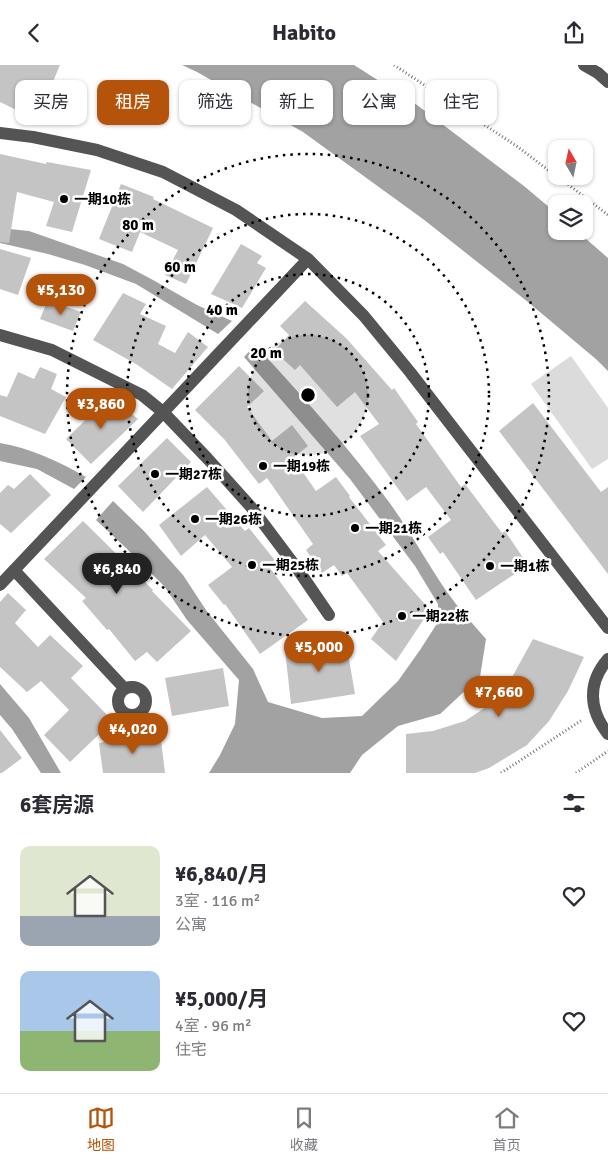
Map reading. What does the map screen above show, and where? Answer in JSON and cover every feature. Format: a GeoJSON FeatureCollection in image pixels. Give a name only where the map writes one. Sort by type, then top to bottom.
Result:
{"type":"FeatureCollection","features":[{"type":"Feature","properties":{"kind":"street"},"geometry":{"type":"LineString","coordinates":[[584,65],[598,73],[608,82]]}},
{"type":"Feature","properties":{"kind":"street"},"geometry":{"type":"LineString","coordinates":[[0,133],[33,137],[97,150],[163,172],[236,210],[308,259],[364,316],[410,371],[608,627]]}},
{"type":"Feature","properties":{"kind":"street"},"geometry":{"type":"LineString","coordinates":[[0,585],[308,259]]}},
{"type":"Feature","properties":{"kind":"street"},"geometry":{"type":"LineString","coordinates":[[0,335],[52,350],[142,395],[163,412],[251,507],[329,615]]}},
{"type":"Feature","properties":{"kind":"street"},"geometry":{"type":"LineString","coordinates":[[14,570],[125,689]]}},
{"type":"Feature","properties":{"kind":"street"},"geometry":{"type":"LineString","coordinates":[[608,659],[601,668],[595,682],[593,697],[595,712],[600,724],[608,734]]}},
{"type":"Feature","properties":{"kind":"path"},"geometry":{"type":"LineString","coordinates":[[394,65],[518,147],[548,169]]}},
{"type":"Feature","properties":{"kind":"path"},"geometry":{"type":"LineString","coordinates":[[569,185],[608,215]]}},
{"type":"Feature","properties":{"kind":"path"},"geometry":{"type":"LineString","coordinates":[[501,773],[595,712]]}},
{"type":"Feature","properties":{"kind":"path"},"geometry":{"type":"LineString","coordinates":[[576,773],[608,751]]}},
{"type":"Feature","properties":{"kind":"shaded area"},"geometry":{"type":"Polygon","coordinates":[[[182,65],[354,65],[378,80],[343,80],[343,125],[415,125],[415,104],[417,105],[425,111],[425,125],[443,125],[548,206],[548,240],[587,240],[608,258],[608,371],[528,302],[423,219],[291,125],[333,125],[333,80],[261,80],[261,108],[251,103],[251,80],[211,80],[182,65]]]}},
{"type":"Feature","properties":{"kind":"shaded area"},"geometry":{"type":"Polygon","coordinates":[[[0,228],[29,231],[123,264],[197,305],[232,321],[218,334],[136,284],[85,265],[0,243],[0,228]]]}},
{"type":"Feature","properties":{"kind":"shaded area"},"geometry":{"type":"Polygon","coordinates":[[[255,345],[357,461],[397,513],[447,592],[486,639],[480,677],[440,714],[398,726],[362,755],[350,773],[209,773],[235,724],[239,680],[187,620],[164,586],[96,520],[113,501],[143,530],[183,575],[206,610],[253,669],[268,702],[322,718],[362,716],[398,681],[438,622],[438,604],[415,566],[350,479],[244,357],[255,345]]]}},
{"type":"Feature","properties":{"kind":"shaded area"},"geometry":{"type":"Polygon","coordinates":[[[571,356],[608,408],[608,459],[592,469],[531,384],[571,356]]]}},
{"type":"Feature","properties":{"kind":"shaded area"},"geometry":{"type":"Polygon","coordinates":[[[0,443],[44,456],[86,477],[74,489],[37,469],[0,461],[0,443]]]}},
{"type":"Feature","properties":{"kind":"shaded area"},"geometry":{"type":"Polygon","coordinates":[[[0,684],[29,718],[61,773],[41,773],[12,729],[0,715],[0,684]]]}},
{"type":"Feature","properties":{"kind":"building"},"geometry":{"type":"Polygon","coordinates":[[[0,65],[60,65],[54,80],[15,80],[15,109],[0,102],[0,65]]]}},
{"type":"Feature","properties":{"kind":"building"},"geometry":{"type":"Polygon","coordinates":[[[0,154],[46,164],[47,162],[91,170],[72,232],[46,226],[54,202],[17,192],[9,243],[0,242],[0,154]]]}},
{"type":"Feature","properties":{"kind":"building"},"geometry":{"type":"Polygon","coordinates":[[[121,184],[154,197],[153,199],[213,228],[186,284],[165,275],[178,250],[140,232],[132,252],[99,239],[121,184]]]}},
{"type":"Feature","properties":{"kind":"building"},"geometry":{"type":"Polygon","coordinates":[[[241,244],[262,256],[257,263],[266,268],[242,308],[211,294],[241,244]]]}},
{"type":"Feature","properties":{"kind":"building"},"geometry":{"type":"Polygon","coordinates":[[[0,249],[31,258],[18,295],[0,289],[0,249]]]}},
{"type":"Feature","properties":{"kind":"building"},"geometry":{"type":"Polygon","coordinates":[[[123,293],[146,304],[140,314],[166,326],[158,344],[175,353],[188,332],[208,347],[172,389],[136,364],[93,340],[123,293]]]}},
{"type":"Feature","properties":{"kind":"building"},"geometry":{"type":"Polygon","coordinates":[[[305,301],[346,338],[392,390],[394,388],[418,422],[416,424],[461,487],[465,484],[502,533],[505,531],[528,565],[476,600],[443,552],[440,554],[428,537],[451,520],[426,487],[407,501],[360,436],[379,424],[355,392],[337,407],[300,365],[295,370],[274,351],[289,335],[280,326],[305,301]]]}},
{"type":"Feature","properties":{"kind":"building"},"geometry":{"type":"Polygon","coordinates":[[[47,302],[53,302],[81,312],[73,331],[40,319],[47,302]]]}},
{"type":"Feature","properties":{"kind":"building"},"geometry":{"type":"Polygon","coordinates":[[[239,366],[264,391],[247,407],[272,441],[292,425],[308,446],[293,458],[316,491],[336,477],[386,545],[378,551],[430,610],[396,661],[371,639],[383,622],[347,573],[342,576],[334,565],[322,573],[306,550],[313,544],[267,478],[259,484],[224,439],[195,410],[239,366]]]}},
{"type":"Feature","properties":{"kind":"building"},"geometry":{"type":"Polygon","coordinates":[[[40,367],[57,374],[51,389],[66,397],[45,434],[0,416],[0,395],[7,397],[18,372],[34,379],[40,367]]]}},
{"type":"Feature","properties":{"kind":"building"},"geometry":{"type":"Polygon","coordinates":[[[110,396],[138,419],[91,464],[66,439],[110,396]]]}},
{"type":"Feature","properties":{"kind":"building"},"geometry":{"type":"Polygon","coordinates":[[[533,403],[601,492],[608,487],[608,574],[499,431],[533,403]]]}},
{"type":"Feature","properties":{"kind":"building","name":"一期27栋"},"geometry":{"type":"Polygon","coordinates":[[[167,438],[191,462],[143,512],[118,486],[167,438]]]}},
{"type":"Feature","properties":{"kind":"building"},"geometry":{"type":"Polygon","coordinates":[[[30,474],[51,495],[11,533],[0,524],[0,493],[8,485],[14,489],[30,474]]]}},
{"type":"Feature","properties":{"kind":"building"},"geometry":{"type":"Polygon","coordinates":[[[207,487],[245,531],[249,528],[277,563],[270,568],[308,620],[260,654],[225,604],[208,585],[232,567],[205,535],[181,556],[159,525],[207,487]]]}},
{"type":"Feature","properties":{"kind":"building"},"geometry":{"type":"Polygon","coordinates":[[[83,521],[153,590],[191,631],[157,662],[147,652],[135,661],[109,629],[107,630],[82,601],[86,598],[44,559],[83,521]]]}},
{"type":"Feature","properties":{"kind":"building"},"geometry":{"type":"Polygon","coordinates":[[[8,593],[26,610],[15,623],[38,647],[50,635],[83,666],[71,678],[113,721],[70,762],[44,735],[69,710],[41,681],[27,692],[0,667],[0,602],[8,593]]]}},
{"type":"Feature","properties":{"kind":"building"},"geometry":{"type":"Polygon","coordinates":[[[533,639],[584,657],[568,691],[549,721],[527,745],[489,768],[475,773],[406,773],[406,734],[433,731],[465,721],[492,703],[511,679],[533,639]]]}},
{"type":"Feature","properties":{"kind":"building"},"geometry":{"type":"Polygon","coordinates":[[[346,642],[355,694],[291,704],[285,650],[346,642]]]}},
{"type":"Feature","properties":{"kind":"building"},"geometry":{"type":"Polygon","coordinates":[[[223,668],[229,706],[172,716],[165,678],[223,668]]]}},
{"type":"Feature","properties":{"kind":"building"},"geometry":{"type":"Polygon","coordinates":[[[0,730],[22,758],[2,773],[0,773],[0,730]]]}},
{"type":"Feature","properties":{"kind":"building"},"geometry":{"type":"Polygon","coordinates":[[[160,732],[165,773],[103,773],[99,743],[160,732]]]}},
{"type":"Feature","properties":{"kind":"place","name":"一期10栋"},"geometry":{"type":"Point","coordinates":[64,199]}},
{"type":"Feature","properties":{"kind":"place","name":"一期19栋"},"geometry":{"type":"Point","coordinates":[263,466]}},
{"type":"Feature","properties":{"kind":"place","name":"一期27栋"},"geometry":{"type":"Point","coordinates":[155,474]}},
{"type":"Feature","properties":{"kind":"place","name":"一期26栋"},"geometry":{"type":"Point","coordinates":[195,519]}},
{"type":"Feature","properties":{"kind":"place","name":"一期21栋"},"geometry":{"type":"Point","coordinates":[355,528]}},
{"type":"Feature","properties":{"kind":"place","name":"一期25栋"},"geometry":{"type":"Point","coordinates":[252,565]}},
{"type":"Feature","properties":{"kind":"place","name":"一期1栋"},"geometry":{"type":"Point","coordinates":[490,566]}},
{"type":"Feature","properties":{"kind":"place","name":"一期22栋"},"geometry":{"type":"Point","coordinates":[402,616]}}]}
